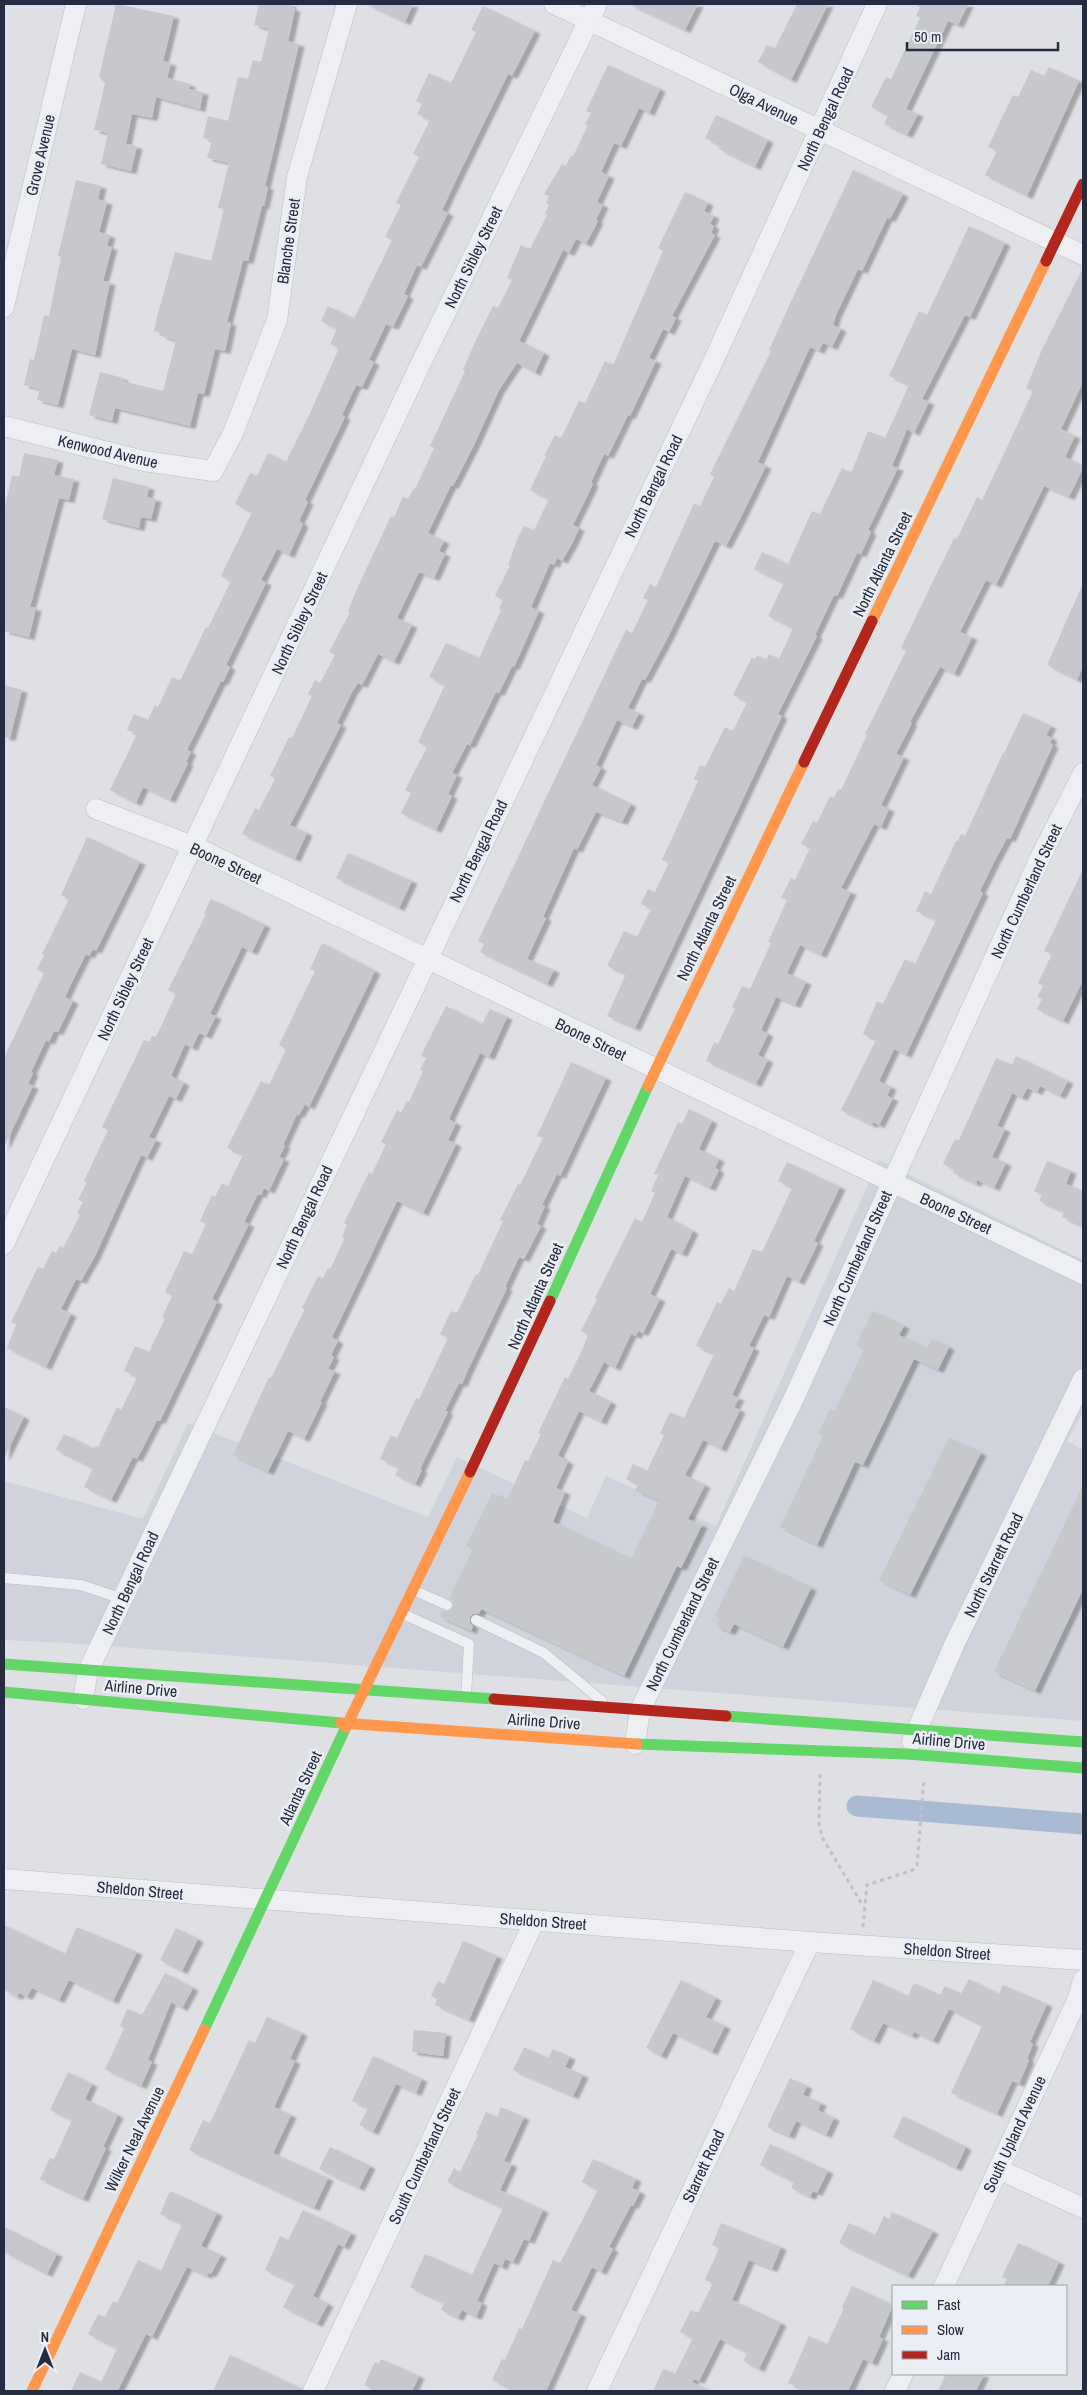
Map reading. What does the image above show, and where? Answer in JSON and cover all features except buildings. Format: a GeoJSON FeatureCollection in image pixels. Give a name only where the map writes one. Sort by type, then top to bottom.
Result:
{"type":"FeatureCollection","features":[{"type":"Feature","properties":{"kind":"main road","name":"North Atlanta Street"},"geometry":{"type":"LineString","coordinates":[[364,1690],[513,1383],[655,1070],[1083,184]]}},
{"type":"Feature","properties":{"kind":"main road","name":"Airline Drive"},"geometry":{"type":"LineString","coordinates":[[4,1664],[917,1728],[1083,1742]]}},
{"type":"Feature","properties":{"kind":"main road","name":"Atlanta Street"},"geometry":{"type":"LineString","coordinates":[[266,1900],[364,1690]]}},
{"type":"Feature","properties":{"kind":"main road","name":"Airline Drive"},"geometry":{"type":"LineString","coordinates":[[4,1692],[347,1724],[636,1744],[907,1754],[1083,1768]]}},
{"type":"Feature","properties":{"kind":"main road","name":"Wilker Neal Avenue"},"geometry":{"type":"LineString","coordinates":[[32,2391],[266,1900]]}},
{"type":"Feature","properties":{"kind":"street","name":"Grove Avenue"},"geometry":{"type":"LineString","coordinates":[[4,307],[76,4]]}},
{"type":"Feature","properties":{"kind":"street","name":"Blanche Street"},"geometry":{"type":"LineString","coordinates":[[213,471],[233,433],[277,320],[297,177],[347,4]]}},
{"type":"Feature","properties":{"kind":"street","name":"Olga Avenue"},"geometry":{"type":"LineString","coordinates":[[554,4],[593,12],[820,131],[1083,255]]}},
{"type":"Feature","properties":{"kind":"street","name":"North Bengal Road"},"geometry":{"type":"LineString","coordinates":[[83,1699],[88,1671],[426,959],[711,366],[877,4]]}},
{"type":"Feature","properties":{"kind":"street","name":"North Sibley Street"},"geometry":{"type":"LineString","coordinates":[[4,1244],[422,361],[593,12]]}},
{"type":"Feature","properties":{"kind":"street","name":"Kenwood Avenue"},"geometry":{"type":"LineString","coordinates":[[4,426],[144,461],[213,471]]}},
{"type":"Feature","properties":{"kind":"street","name":"North Cumberland Street"},"geometry":{"type":"LineString","coordinates":[[636,1744],[640,1710],[793,1400],[1040,858],[1083,773]]}},
{"type":"Feature","properties":{"kind":"street","name":"Boone Street"},"geometry":{"type":"LineString","coordinates":[[96,809],[193,846],[655,1070],[1083,1274]]}},
{"type":"Feature","properties":{"kind":"street","name":"North Starrett Road"},"geometry":{"type":"LineString","coordinates":[[907,1754],[955,1643],[1083,1379]]}},
{"type":"Feature","properties":{"kind":"street","name":"Sheldon Street"},"geometry":{"type":"LineString","coordinates":[[4,1879],[810,1942],[1083,1960]]}},
{"type":"Feature","properties":{"kind":"street","name":"South Cumberland Street"},"geometry":{"type":"LineString","coordinates":[[313,2391],[535,1920]]}},
{"type":"Feature","properties":{"kind":"street","name":"Starrett Road"},"geometry":{"type":"LineString","coordinates":[[597,2391],[810,1942]]}},
{"type":"Feature","properties":{"kind":"street","name":"South Upland Avenue"},"geometry":{"type":"LineString","coordinates":[[944,2285],[1078,1998],[1083,1980]]}},
{"type":"Feature","properties":{"kind":"street"},"geometry":{"type":"LineString","coordinates":[[998,2169],[1083,2208]]}},
{"type":"Feature","properties":{"kind":"street"},"geometry":{"type":"LineString","coordinates":[[895,2391],[903,2375]]}},
{"type":"Feature","properties":{"kind":"lane"},"geometry":{"type":"LineString","coordinates":[[4,1578],[81,1585],[123,1599]]}},
{"type":"Feature","properties":{"kind":"lane"},"geometry":{"type":"LineString","coordinates":[[413,1589],[446,1605]]}},
{"type":"Feature","properties":{"kind":"lane"},"geometry":{"type":"LineString","coordinates":[[401,1613],[469,1644],[466,1697]]}},
{"type":"Feature","properties":{"kind":"lane"},"geometry":{"type":"LineString","coordinates":[[476,1620],[544,1653],[611,1708]]}},
{"type":"Feature","properties":{"kind":"path"},"geometry":{"type":"LineString","coordinates":[[821,1751],[819,1829],[828,1848],[864,1907]]}},
{"type":"Feature","properties":{"kind":"path"},"geometry":{"type":"LineString","coordinates":[[861,1945],[867,1885],[913,1870],[918,1862],[924,1788]]}},
{"type":"Feature","properties":{"kind":"shaded area"},"geometry":{"type":"Polygon","coordinates":[[[879,1160],[1083,1260],[1083,1412],[1067,1441],[1083,1450],[1083,1721],[68,1643],[4,1640],[4,1481],[143,1519],[188,1423],[428,1517],[457,1457],[587,1518],[606,1476],[716,1526],[879,1160]]]}},
{"type":"Feature","properties":{"kind":"waterway"},"geometry":{"type":"LineString","coordinates":[[857,1806],[1083,1824]]}},
{"type":"Feature","properties":{"kind":"traffic: fast"},"geometry":{"type":"LineString","coordinates":[[550,1301],[648,1086]]}},
{"type":"Feature","properties":{"kind":"traffic: fast"},"geometry":{"type":"LineString","coordinates":[[4,1664],[494,1699]]}},
{"type":"Feature","properties":{"kind":"traffic: fast"},"geometry":{"type":"LineString","coordinates":[[4,1692],[341,1723]]}},
{"type":"Feature","properties":{"kind":"traffic: fast"},"geometry":{"type":"LineString","coordinates":[[726,1716],[1083,1742]]}},
{"type":"Feature","properties":{"kind":"traffic: fast"},"geometry":{"type":"LineString","coordinates":[[204,2030],[346,1727]]}},
{"type":"Feature","properties":{"kind":"traffic: fast"},"geometry":{"type":"LineString","coordinates":[[637,1744],[907,1754],[1083,1768]]}},
{"type":"Feature","properties":{"kind":"traffic: slow"},"geometry":{"type":"LineString","coordinates":[[872,621],[1046,261]]}},
{"type":"Feature","properties":{"kind":"traffic: slow"},"geometry":{"type":"LineString","coordinates":[[648,1086],[804,762]]}},
{"type":"Feature","properties":{"kind":"traffic: slow"},"geometry":{"type":"LineString","coordinates":[[346,1727],[470,1472]]}},
{"type":"Feature","properties":{"kind":"traffic: slow"},"geometry":{"type":"LineString","coordinates":[[341,1723],[637,1744]]}},
{"type":"Feature","properties":{"kind":"traffic: slow"},"geometry":{"type":"LineString","coordinates":[[32,2391],[204,2030]]}},
{"type":"Feature","properties":{"kind":"traffic: jam"},"geometry":{"type":"LineString","coordinates":[[1046,261],[1083,184]]}},
{"type":"Feature","properties":{"kind":"traffic: jam"},"geometry":{"type":"LineString","coordinates":[[804,762],[872,621]]}},
{"type":"Feature","properties":{"kind":"traffic: jam"},"geometry":{"type":"LineString","coordinates":[[470,1472],[550,1301]]}},
{"type":"Feature","properties":{"kind":"traffic: jam"},"geometry":{"type":"LineString","coordinates":[[494,1699],[726,1716]]}}]}
